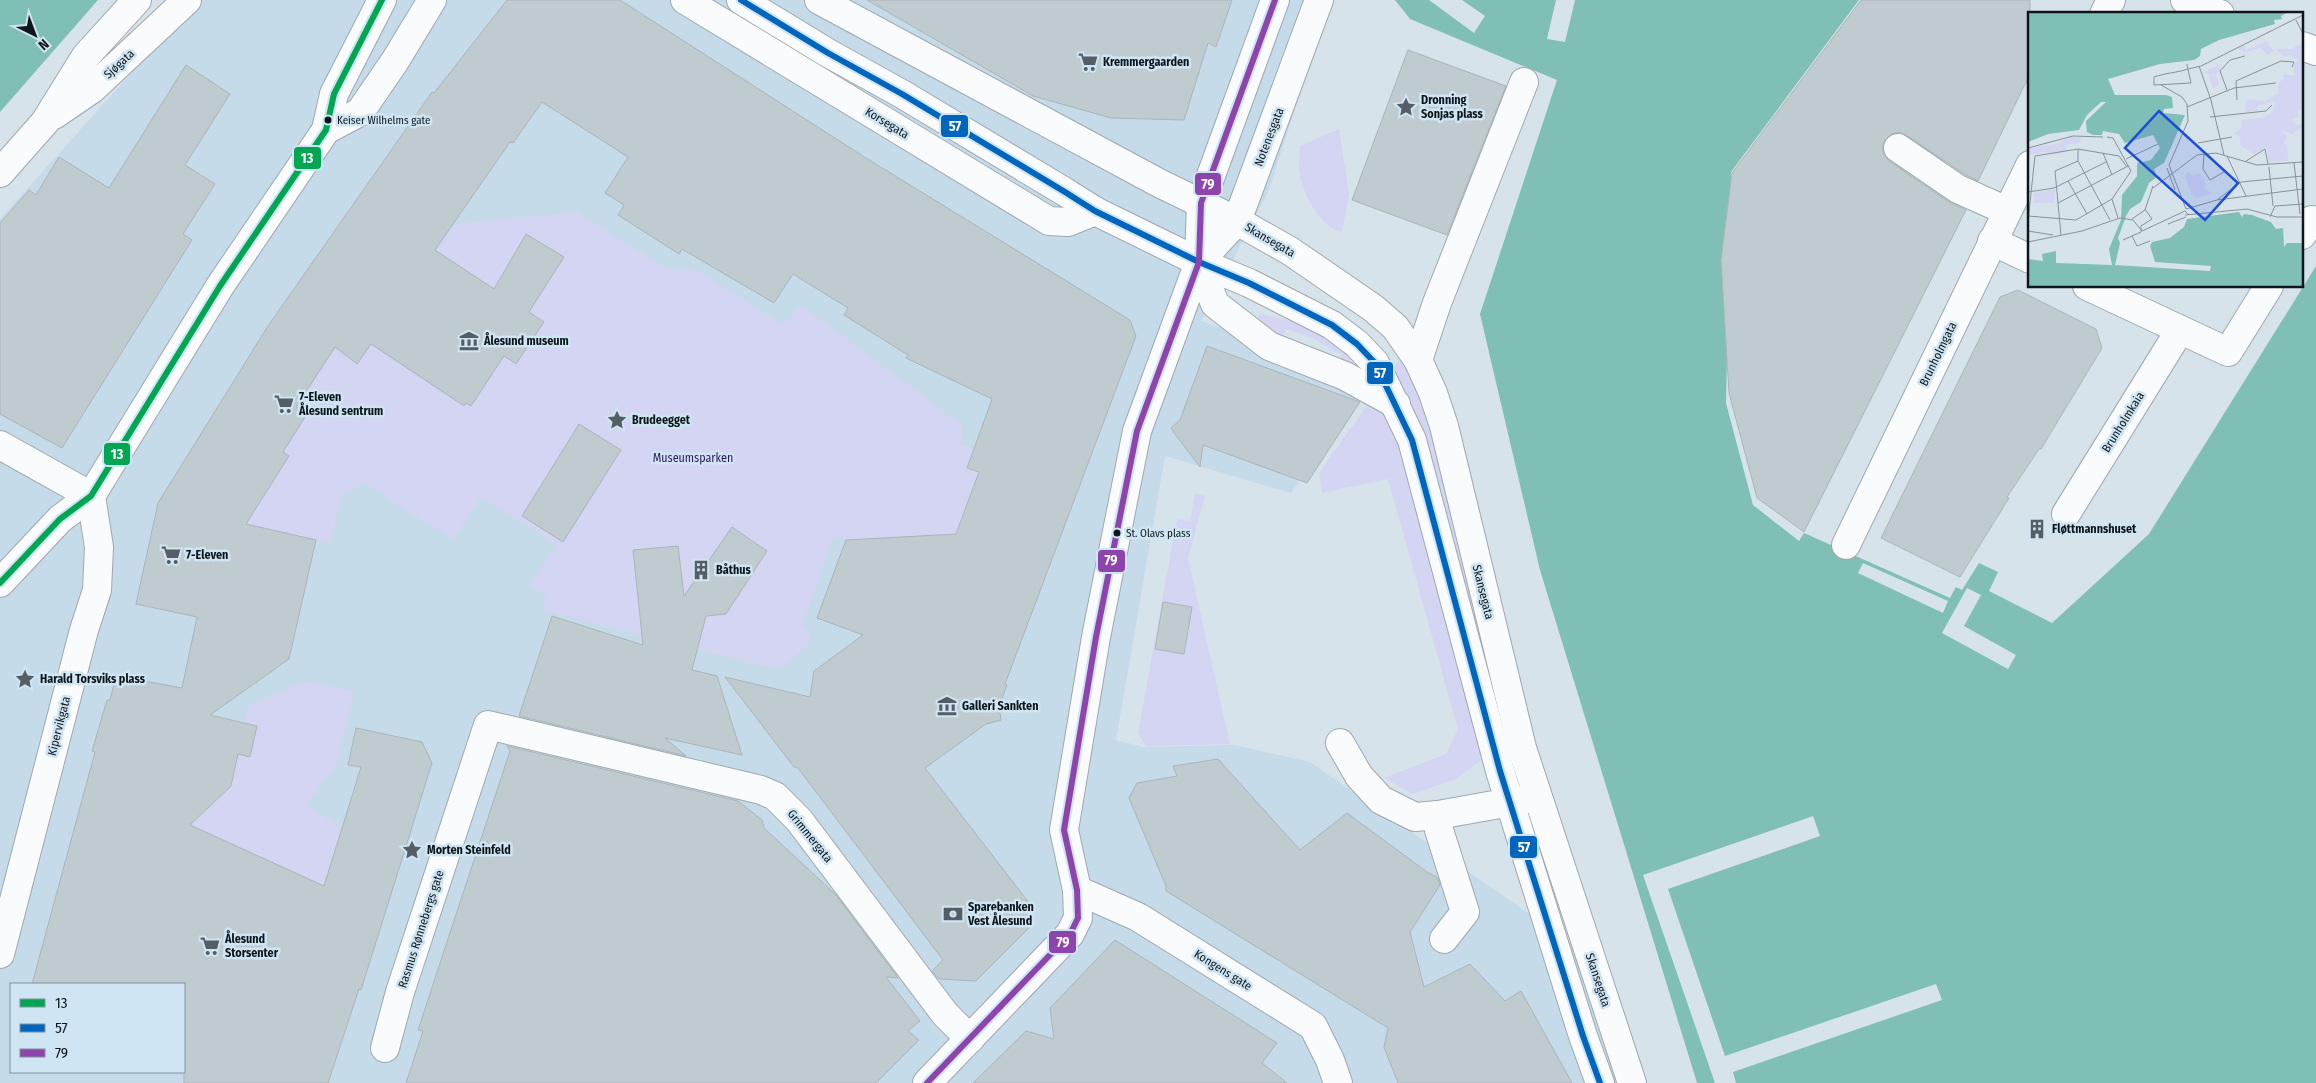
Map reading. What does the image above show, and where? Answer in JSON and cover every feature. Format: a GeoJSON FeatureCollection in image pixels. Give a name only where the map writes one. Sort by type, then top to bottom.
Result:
{"type":"FeatureCollection","features":[{"type":"Feature","properties":{"kind":"main road","name":"Sjøgata"},"geometry":{"type":"LineString","coordinates":[[0,174],[45,122],[86,56],[137,0]]}},
{"type":"Feature","properties":{"kind":"main road","name":"Sjøgata"},"geometry":{"type":"LineString","coordinates":[[45,122],[92,89],[187,0]]}},
{"type":"Feature","properties":{"kind":"main road"},"geometry":{"type":"LineString","coordinates":[[0,583],[60,519],[91,496],[220,286],[326,130],[334,94],[382,0]]}},
{"type":"Feature","properties":{"kind":"main road"},"geometry":{"type":"LineString","coordinates":[[326,130],[360,112],[395,61],[432,0]]}},
{"type":"Feature","properties":{"kind":"main road","name":"Korsegata"},"geometry":{"type":"LineString","coordinates":[[685,0],[1049,222],[1068,222],[1094,211]]}},
{"type":"Feature","properties":{"kind":"main road"},"geometry":{"type":"LineString","coordinates":[[741,0],[828,53],[902,94],[1094,211],[1199,262],[1249,283],[1332,325],[1357,344],[1375,363],[1412,440],[1510,803],[1583,1036],[1600,1083]]}},
{"type":"Feature","properties":{"kind":"main road"},"geometry":{"type":"LineString","coordinates":[[819,0],[1159,184],[1201,203]]}},
{"type":"Feature","properties":{"kind":"main road","name":"Notenesgata"},"geometry":{"type":"LineString","coordinates":[[927,1083],[1070,934],[1078,918],[1077,890],[1064,830],[1081,737],[1096,637],[1137,431],[1199,262],[1201,203],[1275,0]]}},
{"type":"Feature","properties":{"kind":"main road","name":"Notenesgata"},"geometry":{"type":"LineString","coordinates":[[1199,262],[1237,221],[1319,0]]}},
{"type":"Feature","properties":{"kind":"main road"},"geometry":{"type":"LineString","coordinates":[[2105,12],[2111,0]]}},
{"type":"Feature","properties":{"kind":"main road"},"geometry":{"type":"LineString","coordinates":[[2185,0],[2215,12]]}},
{"type":"Feature","properties":{"kind":"main road"},"geometry":{"type":"LineString","coordinates":[[2304,47],[2316,51]]}},
{"type":"Feature","properties":{"kind":"main road"},"geometry":{"type":"LineString","coordinates":[[1418,360],[1437,302],[1524,82]]}},
{"type":"Feature","properties":{"kind":"main road"},"geometry":{"type":"LineString","coordinates":[[1898,148],[1958,189],[2007,211]]}},
{"type":"Feature","properties":{"kind":"main road","name":"Brunholmgata"},"geometry":{"type":"LineString","coordinates":[[1846,544],[2028,169]]}},
{"type":"Feature","properties":{"kind":"main road","name":"Skansegata"},"geometry":{"type":"LineString","coordinates":[[1201,203],[1290,251],[1373,308],[1395,327],[1418,360],[1433,393],[1444,426],[1522,748],[1632,1083]]}},
{"type":"Feature","properties":{"kind":"main road"},"geometry":{"type":"LineString","coordinates":[[1992,241],[2028,258]]}},
{"type":"Feature","properties":{"kind":"main road"},"geometry":{"type":"LineString","coordinates":[[1199,262],[1216,304],[1269,346],[1345,376],[1396,404]]}},
{"type":"Feature","properties":{"kind":"main road"},"geometry":{"type":"LineString","coordinates":[[2091,288],[2228,352],[2269,288]]}},
{"type":"Feature","properties":{"kind":"main road","name":"Brunholmkaia"},"geometry":{"type":"LineString","coordinates":[[2066,514],[2180,330]]}},
{"type":"Feature","properties":{"kind":"main road"},"geometry":{"type":"LineString","coordinates":[[0,445],[91,496]]}},
{"type":"Feature","properties":{"kind":"main road","name":"Kipervikgata"},"geometry":{"type":"LineString","coordinates":[[0,954],[84,630],[97,590],[99,546],[91,496]]}},
{"type":"Feature","properties":{"kind":"main road","name":"Grimmergata"},"geometry":{"type":"LineString","coordinates":[[488,725],[761,790],[775,796],[799,820],[945,1014],[970,1039]]}},
{"type":"Feature","properties":{"kind":"main road","name":"Rasmus Rønnebergs gate"},"geometry":{"type":"LineString","coordinates":[[385,1048],[400,992],[488,725]]}},
{"type":"Feature","properties":{"kind":"main road"},"geometry":{"type":"LineString","coordinates":[[1340,743],[1359,776],[1380,800],[1414,816],[1438,815],[1510,803],[1538,796]]}},
{"type":"Feature","properties":{"kind":"main road"},"geometry":{"type":"LineString","coordinates":[[1438,815],[1439,830],[1465,912],[1444,939]]}},
{"type":"Feature","properties":{"kind":"main road","name":"Kongens gate"},"geometry":{"type":"LineString","coordinates":[[1077,890],[1138,917],[1313,1026],[1330,1060],[1338,1083]]}},
{"type":"Feature","properties":{"kind":"shaded area"},"geometry":{"type":"Polygon","coordinates":[[[0,0],[98,0],[0,112],[0,0]]]}},
{"type":"Feature","properties":{"kind":"shaded area"},"geometry":{"type":"Polygon","coordinates":[[[197,0],[1330,0],[1269,190],[1201,321],[1369,378],[1291,493],[1165,456],[1116,740],[1143,747],[1234,745],[1310,762],[1570,942],[1622,1083],[0,1083],[0,219],[197,0]]]}},
{"type":"Feature","properties":{"kind":"shaded area"},"geometry":{"type":"Polygon","coordinates":[[[1395,0],[1859,0],[1731,172],[1726,403],[1753,505],[1799,541],[1804,533],[1950,598],[1956,587],[1962,590],[1979,563],[1998,572],[1989,591],[2052,623],[2149,534],[2316,266],[2316,1083],[1697,1083],[1540,570],[1480,314],[1557,80],[1410,19],[1395,0]]]}},
{"type":"Feature","properties":{"kind":"green space"},"geometry":{"type":"Polygon","coordinates":[[[1339,129],[1349,194],[1342,232],[1334,230],[1327,225],[1314,210],[1305,192],[1299,167],[1300,146],[1339,129]]]}},
{"type":"Feature","properties":{"kind":"green space","name":"Museumsparken"},"geometry":{"type":"Polygon","coordinates":[[[577,212],[668,269],[697,270],[783,325],[801,305],[962,425],[961,445],[986,451],[956,534],[846,540],[834,536],[803,623],[810,635],[808,646],[783,666],[774,668],[701,651],[694,629],[636,634],[542,609],[546,594],[530,585],[557,544],[481,497],[453,540],[364,483],[341,495],[331,543],[246,524],[289,456],[284,451],[307,414],[297,407],[336,346],[360,361],[455,224],[577,212]]]}},
{"type":"Feature","properties":{"kind":"green space"},"geometry":{"type":"Polygon","coordinates":[[[1259,314],[1309,328],[1332,341],[1352,358],[1349,363],[1341,360],[1341,355],[1314,339],[1288,329],[1281,336],[1259,320],[1259,314]]]}},
{"type":"Feature","properties":{"kind":"green space"},"geometry":{"type":"Polygon","coordinates":[[[1405,352],[1427,398],[1512,736],[1456,779],[1413,794],[1384,778],[1446,754],[1458,729],[1388,479],[1322,493],[1319,473],[1405,352]]]}},
{"type":"Feature","properties":{"kind":"green space"},"geometry":{"type":"Polygon","coordinates":[[[1195,494],[1205,496],[1188,558],[1230,744],[1146,746],[1138,733],[1177,519],[1190,521],[1195,494]]]}},
{"type":"Feature","properties":{"kind":"green space"},"geometry":{"type":"Polygon","coordinates":[[[304,681],[354,691],[336,767],[306,805],[342,829],[324,885],[240,847],[236,850],[182,840],[148,767],[232,772],[249,705],[304,681]]]}},
{"type":"Feature","properties":{"kind":"pier"},"geometry":{"type":"Polygon","coordinates":[[[1429,0],[1462,0],[1485,16],[1474,33],[1429,0]]]}},
{"type":"Feature","properties":{"kind":"pier"},"geometry":{"type":"Polygon","coordinates":[[[1556,0],[1575,0],[1565,42],[1547,39],[1556,0]]]}},
{"type":"Feature","properties":{"kind":"pier"},"geometry":{"type":"Polygon","coordinates":[[[1863,563],[1948,601],[1943,613],[1858,573],[1863,563]]]}},
{"type":"Feature","properties":{"kind":"pier"},"geometry":{"type":"Polygon","coordinates":[[[1967,588],[1981,595],[1964,626],[2016,655],[2008,669],[1942,633],[1967,588]]]}},
{"type":"Feature","properties":{"kind":"pier"},"geometry":{"type":"Polygon","coordinates":[[[1813,816],[1820,836],[1668,889],[1725,1056],[1936,984],[1942,1000],[1733,1072],[1736,1083],[1715,1083],[1643,875],[1813,816]]]}},
{"type":"Feature","properties":{"kind":"building"},"geometry":{"type":"Polygon","coordinates":[[[507,0],[620,0],[866,158],[1130,320],[1136,336],[1005,684],[1007,685],[999,706],[1001,720],[986,724],[925,768],[1033,908],[1031,926],[976,981],[939,979],[932,971],[943,960],[798,768],[794,767],[725,677],[810,697],[814,671],[863,635],[817,618],[846,540],[956,534],[979,472],[967,468],[992,399],[906,358],[908,355],[844,315],[848,308],[793,274],[774,303],[682,249],[679,254],[618,215],[624,205],[605,193],[628,157],[542,102],[513,143],[510,142],[435,250],[494,289],[526,234],[564,257],[529,312],[544,322],[516,364],[504,356],[471,406],[466,403],[464,406],[371,344],[357,364],[335,347],[296,407],[307,414],[283,452],[289,456],[246,524],[316,540],[289,659],[210,715],[257,726],[250,757],[238,754],[231,786],[190,825],[324,886],[361,767],[348,765],[356,728],[422,742],[432,763],[361,990],[359,989],[328,1083],[184,1083],[185,983],[32,983],[95,752],[92,751],[107,700],[110,700],[116,676],[182,688],[197,617],[136,604],[158,503],[268,326],[432,92],[434,93],[507,0]]]}},
{"type":"Feature","properties":{"kind":"building","name":"Kremmergaarden"},"geometry":{"type":"Polygon","coordinates":[[[867,0],[1232,0],[1216,47],[1208,43],[1184,120],[1111,118],[1033,96],[867,0]]]}},
{"type":"Feature","properties":{"kind":"building"},"geometry":{"type":"Polygon","coordinates":[[[1861,0],[2030,0],[2030,12],[2028,12],[2028,78],[1978,181],[1899,132],[1892,134],[1885,140],[1882,147],[1889,161],[1949,202],[1966,210],[1804,532],[1757,498],[1729,393],[1721,260],[1732,173],[1861,0]]]}},
{"type":"Feature","properties":{"kind":"building"},"geometry":{"type":"Polygon","coordinates":[[[1408,50],[1506,86],[1447,235],[1352,200],[1408,50]]]}},
{"type":"Feature","properties":{"kind":"building"},"geometry":{"type":"Polygon","coordinates":[[[186,65],[230,94],[185,165],[215,184],[183,234],[192,240],[62,448],[0,414],[0,223],[29,190],[36,195],[59,157],[109,188],[186,65]]]}},
{"type":"Feature","properties":{"kind":"building"},"geometry":{"type":"Polygon","coordinates":[[[2018,290],[2096,329],[2102,348],[2041,449],[2039,449],[2007,497],[2009,498],[1960,577],[1881,538],[2000,297],[2018,290]]]}},
{"type":"Feature","properties":{"kind":"building"},"geometry":{"type":"Polygon","coordinates":[[[1207,346],[1360,402],[1307,483],[1203,445],[1200,467],[1175,434],[1171,428],[1180,420],[1207,346]]]}},
{"type":"Feature","properties":{"kind":"building"},"geometry":{"type":"Polygon","coordinates":[[[579,424],[621,450],[563,542],[522,516],[579,424]]]}},
{"type":"Feature","properties":{"kind":"building"},"geometry":{"type":"Polygon","coordinates":[[[732,527],[767,551],[726,614],[706,616],[692,670],[717,676],[742,755],[665,738],[686,756],[519,716],[552,616],[643,645],[633,550],[678,546],[684,596],[732,527]]]}},
{"type":"Feature","properties":{"kind":"building"},"geometry":{"type":"Polygon","coordinates":[[[1163,602],[1192,607],[1184,654],[1155,649],[1163,602]]]}},
{"type":"Feature","properties":{"kind":"building"},"geometry":{"type":"Polygon","coordinates":[[[507,746],[738,801],[762,820],[764,828],[836,895],[898,978],[886,977],[920,1021],[908,1031],[919,1040],[876,1083],[406,1083],[423,1031],[418,1030],[510,751],[507,746]]]}},
{"type":"Feature","properties":{"kind":"building"},"geometry":{"type":"Polygon","coordinates":[[[1218,759],[1300,850],[1347,813],[1427,872],[1437,877],[1440,885],[1410,932],[1424,987],[1470,964],[1505,1001],[1521,991],[1572,1083],[1398,1083],[1384,1047],[1388,1028],[1166,891],[1166,886],[1129,798],[1137,783],[1177,776],[1173,766],[1218,759]]]}},
{"type":"Feature","properties":{"kind":"building"},"geometry":{"type":"Polygon","coordinates":[[[1115,940],[1277,1043],[1262,1063],[1287,1083],[973,1083],[1026,1031],[1054,1039],[1050,1008],[1115,940]]]}},
{"type":"Feature","properties":{"kind":"transit line","name":"13"},"geometry":{"type":"LineString","coordinates":[[0,583],[60,519],[91,496],[220,286],[326,130],[334,94],[382,0]]}},
{"type":"Feature","properties":{"kind":"transit line","name":"57"},"geometry":{"type":"LineString","coordinates":[[741,0],[828,53],[902,94],[1095,211],[1199,262],[1249,283],[1332,325],[1357,344],[1375,363],[1412,440],[1500,771],[1583,1036],[1600,1083]]}},
{"type":"Feature","properties":{"kind":"transit line","name":"79"},"geometry":{"type":"LineString","coordinates":[[927,1083],[1070,934],[1078,918],[1077,890],[1064,830],[1096,637],[1137,431],[1199,262],[1201,203],[1275,0]]}},
{"type":"Feature","properties":{"kind":"place","name":"Kremmergaarden"},"geometry":{"type":"Point","coordinates":[1088,62]}},
{"type":"Feature","properties":{"kind":"place","name":"Dronning Sonjas plass"},"geometry":{"type":"Point","coordinates":[1406,107]}},
{"type":"Feature","properties":{"kind":"place","name":"Keiser Wilhelms gate"},"geometry":{"type":"Point","coordinates":[328,120]}},
{"type":"Feature","properties":{"kind":"place","name":"Ålesund museum"},"geometry":{"type":"Point","coordinates":[469,341]}},
{"type":"Feature","properties":{"kind":"place","name":"7-Eleven Ålesund sentrum"},"geometry":{"type":"Point","coordinates":[284,404]}},
{"type":"Feature","properties":{"kind":"place","name":"Brudeegget"},"geometry":{"type":"Point","coordinates":[617,420]}},
{"type":"Feature","properties":{"kind":"place","name":"Fløttmannshuset"},"geometry":{"type":"Point","coordinates":[2037,529]}},
{"type":"Feature","properties":{"kind":"place","name":"St. Olavs plass"},"geometry":{"type":"Point","coordinates":[1117,533]}},
{"type":"Feature","properties":{"kind":"place","name":"7-Eleven"},"geometry":{"type":"Point","coordinates":[171,555]}},
{"type":"Feature","properties":{"kind":"place","name":"Båthus"},"geometry":{"type":"Point","coordinates":[701,570]}},
{"type":"Feature","properties":{"kind":"place","name":"Harald Torsviks plass"},"geometry":{"type":"Point","coordinates":[25,679]}},
{"type":"Feature","properties":{"kind":"place","name":"Galleri Sankten"},"geometry":{"type":"Point","coordinates":[947,706]}},
{"type":"Feature","properties":{"kind":"place","name":"Morten Steinfeld"},"geometry":{"type":"Point","coordinates":[412,850]}},
{"type":"Feature","properties":{"kind":"place","name":"Sparebanken Vest Ålesund"},"geometry":{"type":"Point","coordinates":[953,914]}},
{"type":"Feature","properties":{"kind":"place","name":"Ålesund Storsenter"},"geometry":{"type":"Point","coordinates":[210,946]}}]}
